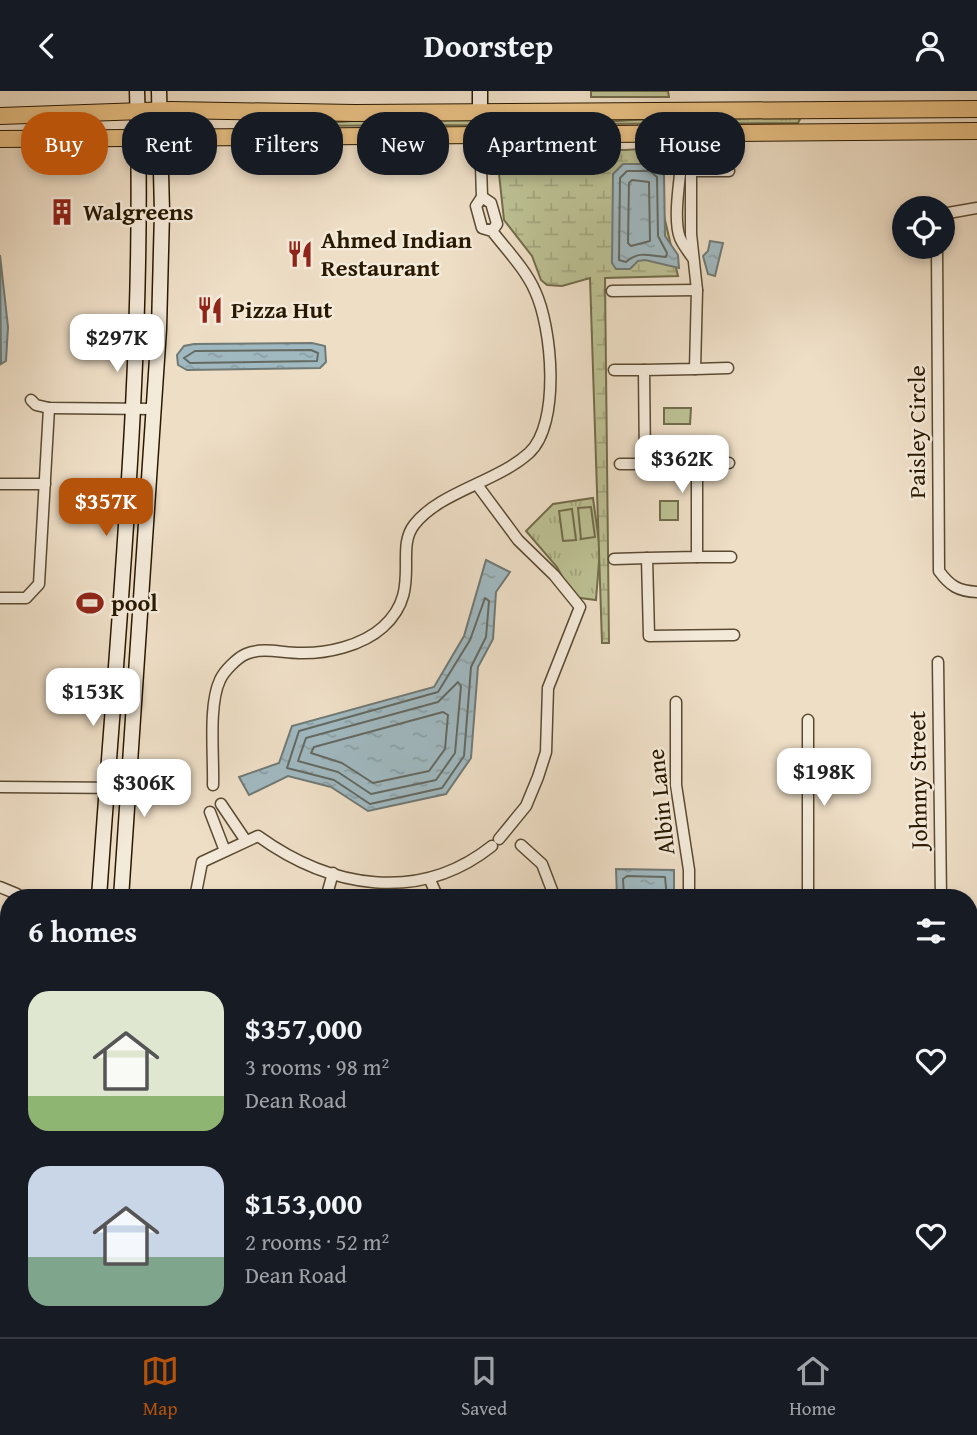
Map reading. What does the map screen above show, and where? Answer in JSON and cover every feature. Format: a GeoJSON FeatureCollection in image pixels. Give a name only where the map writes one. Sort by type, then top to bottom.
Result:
{"type":"FeatureCollection","features":[{"type":"Feature","properties":{"kind":"main road"},"geometry":{"type":"LineString","coordinates":[[137,91],[138,111]]}},
{"type":"Feature","properties":{"kind":"main road"},"geometry":{"type":"LineString","coordinates":[[159,91],[160,111]]}},
{"type":"Feature","properties":{"kind":"main road"},"geometry":{"type":"LineString","coordinates":[[480,91],[480,112]]}},
{"type":"Feature","properties":{"kind":"main road"},"geometry":{"type":"LineString","coordinates":[[519,112],[977,109]]}},
{"type":"Feature","properties":{"kind":"main road"},"geometry":{"type":"LineString","coordinates":[[821,132],[823,123],[832,117],[936,110]]}},
{"type":"Feature","properties":{"kind":"main road"},"geometry":{"type":"LineString","coordinates":[[0,116],[138,111],[463,113]]}},
{"type":"Feature","properties":{"kind":"main road"},"geometry":{"type":"LineString","coordinates":[[745,133],[977,131]]}},
{"type":"Feature","properties":{"kind":"main road"},"geometry":{"type":"LineString","coordinates":[[217,136],[463,134]]}},
{"type":"Feature","properties":{"kind":"main road"},"geometry":{"type":"LineString","coordinates":[[0,139],[122,137]]}},
{"type":"Feature","properties":{"kind":"main road"},"geometry":{"type":"LineString","coordinates":[[100,889],[132,409],[140,249],[139,175]]}},
{"type":"Feature","properties":{"kind":"main road"},"geometry":{"type":"LineString","coordinates":[[122,889],[154,409],[161,272],[160,175]]}},
{"type":"Feature","properties":{"kind":"street"},"geometry":{"type":"LineString","coordinates":[[213,785],[215,699],[220,680],[227,670],[246,654],[266,651],[322,652],[357,643],[382,629],[397,612],[406,590],[411,528],[424,513],[478,486],[530,453],[541,437],[551,348],[535,289],[492,231],[497,224],[491,203],[482,197],[481,175]]}},
{"type":"Feature","properties":{"kind":"street"},"geometry":{"type":"LineString","coordinates":[[680,175],[679,236],[693,260]]}},
{"type":"Feature","properties":{"kind":"street"},"geometry":{"type":"LineString","coordinates":[[691,175],[696,290],[695,369]]}},
{"type":"Feature","properties":{"kind":"street"},"geometry":{"type":"LineString","coordinates":[[955,212],[977,208]]}},
{"type":"Feature","properties":{"kind":"street","name":"Paisley Circle"},"geometry":{"type":"LineString","coordinates":[[937,259],[939,571],[949,585],[964,592],[977,592]]}},
{"type":"Feature","properties":{"kind":"street"},"geometry":{"type":"LineString","coordinates":[[612,291],[696,290]]}},
{"type":"Feature","properties":{"kind":"street"},"geometry":{"type":"LineString","coordinates":[[614,370],[728,368]]}},
{"type":"Feature","properties":{"kind":"street"},"geometry":{"type":"LineString","coordinates":[[644,370],[645,464]]}},
{"type":"Feature","properties":{"kind":"street"},"geometry":{"type":"LineString","coordinates":[[31,400],[36,405],[50,408],[154,409]]}},
{"type":"Feature","properties":{"kind":"street"},"geometry":{"type":"LineString","coordinates":[[0,598],[26,598],[39,584],[50,408]]}},
{"type":"Feature","properties":{"kind":"street"},"geometry":{"type":"LineString","coordinates":[[697,557],[698,463]]}},
{"type":"Feature","properties":{"kind":"street"},"geometry":{"type":"LineString","coordinates":[[620,464],[729,463]]}},
{"type":"Feature","properties":{"kind":"street"},"geometry":{"type":"LineString","coordinates":[[0,484],[45,484]]}},
{"type":"Feature","properties":{"kind":"street"},"geometry":{"type":"LineString","coordinates":[[197,889],[202,862],[258,836],[304,862],[373,884],[429,880],[476,859],[496,842],[526,806],[546,752],[548,688],[580,607],[554,575],[519,540],[478,486]]}},
{"type":"Feature","properties":{"kind":"street"},"geometry":{"type":"LineString","coordinates":[[614,559],[731,557]]}},
{"type":"Feature","properties":{"kind":"street"},"geometry":{"type":"LineString","coordinates":[[647,558],[649,636],[734,635]]}},
{"type":"Feature","properties":{"kind":"street","name":"Johnny Street"},"geometry":{"type":"LineString","coordinates":[[938,662],[941,889]]}},
{"type":"Feature","properties":{"kind":"street","name":"Albin Lane"},"geometry":{"type":"LineString","coordinates":[[676,702],[676,785],[689,870],[689,889]]}},
{"type":"Feature","properties":{"kind":"street"},"geometry":{"type":"LineString","coordinates":[[808,719],[808,889]]}},
{"type":"Feature","properties":{"kind":"street"},"geometry":{"type":"LineString","coordinates":[[0,787],[128,788]]}},
{"type":"Feature","properties":{"kind":"street"},"geometry":{"type":"LineString","coordinates":[[221,804],[246,841]]}},
{"type":"Feature","properties":{"kind":"street"},"geometry":{"type":"LineString","coordinates":[[210,812],[225,851]]}},
{"type":"Feature","properties":{"kind":"street"},"geometry":{"type":"LineString","coordinates":[[521,845],[542,864],[552,889]]}},
{"type":"Feature","properties":{"kind":"street"},"geometry":{"type":"LineString","coordinates":[[329,889],[333,873]]}},
{"type":"Feature","properties":{"kind":"street"},"geometry":{"type":"LineString","coordinates":[[429,880],[434,889]]}},
{"type":"Feature","properties":{"kind":"green space"},"geometry":{"type":"Polygon","coordinates":[[[591,91],[668,91],[669,97],[591,97],[591,91]]]}},
{"type":"Feature","properties":{"kind":"green space"},"geometry":{"type":"Polygon","coordinates":[[[745,118],[800,119],[798,123],[745,123],[745,118]]]}},
{"type":"Feature","properties":{"kind":"green space"},"geometry":{"type":"Polygon","coordinates":[[[449,120],[463,120],[463,125],[449,125],[449,120]]]}},
{"type":"Feature","properties":{"kind":"green space"},"geometry":{"type":"Polygon","coordinates":[[[635,120],[635,124],[621,124],[621,121],[635,120]]]}},
{"type":"Feature","properties":{"kind":"green space"},"geometry":{"type":"Polygon","coordinates":[[[357,121],[357,126],[343,126],[343,122],[357,121]]]}},
{"type":"Feature","properties":{"kind":"green space"},"geometry":{"type":"Polygon","coordinates":[[[635,149],[635,175],[651,175],[662,207],[678,276],[605,278],[609,643],[602,643],[590,278],[562,286],[547,285],[541,280],[532,256],[504,220],[499,175],[621,175],[621,150],[635,149]]]}},
{"type":"Feature","properties":{"kind":"green space"},"geometry":{"type":"Polygon","coordinates":[[[664,408],[691,408],[690,424],[664,424],[664,408]]]}},
{"type":"Feature","properties":{"kind":"green space"},"geometry":{"type":"Polygon","coordinates":[[[593,498],[600,549],[596,600],[573,597],[557,567],[526,531],[553,504],[593,498]]]}},
{"type":"Feature","properties":{"kind":"green space"},"geometry":{"type":"Polygon","coordinates":[[[660,501],[678,501],[678,520],[660,520],[660,501]]]}},
{"type":"Feature","properties":{"kind":"green space"},"geometry":{"type":"Polygon","coordinates":[[[591,507],[595,537],[581,539],[578,508],[591,507]]]}},
{"type":"Feature","properties":{"kind":"green space"},"geometry":{"type":"Polygon","coordinates":[[[572,509],[576,540],[563,541],[559,511],[572,509]]]}},
{"type":"Feature","properties":{"kind":"water"},"geometry":{"type":"Polygon","coordinates":[[[635,164],[635,175],[664,175],[665,236],[678,255],[679,268],[645,260],[638,261],[630,269],[616,269],[612,263],[613,175],[621,175],[621,166],[635,164]]]}},
{"type":"Feature","properties":{"kind":"water"},"geometry":{"type":"Polygon","coordinates":[[[710,241],[723,243],[715,276],[708,274],[703,256],[708,251],[710,241]]]}},
{"type":"Feature","properties":{"kind":"water"},"geometry":{"type":"Polygon","coordinates":[[[0,255],[8,327],[6,361],[1,364],[0,255]]]}},
{"type":"Feature","properties":{"kind":"water"},"geometry":{"type":"Polygon","coordinates":[[[312,343],[325,346],[326,362],[320,368],[187,370],[178,365],[177,355],[184,346],[194,344],[312,343]]]}},
{"type":"Feature","properties":{"kind":"water"},"geometry":{"type":"Polygon","coordinates":[[[486,560],[510,572],[496,592],[493,639],[478,667],[471,758],[446,794],[368,811],[331,787],[288,776],[249,795],[239,777],[279,763],[292,726],[434,687],[464,636],[486,560]]]}},
{"type":"Feature","properties":{"kind":"water"},"geometry":{"type":"Polygon","coordinates":[[[616,869],[674,870],[674,889],[617,889],[616,869]]]}},
{"type":"Feature","properties":{"kind":"place","name":"Walgreens"},"geometry":{"type":"Point","coordinates":[62,212]}},
{"type":"Feature","properties":{"kind":"place","name":"Ahmed Indian Restaurant"},"geometry":{"type":"Point","coordinates":[300,254]}},
{"type":"Feature","properties":{"kind":"place","name":"Pizza Hut"},"geometry":{"type":"Point","coordinates":[210,310]}},
{"type":"Feature","properties":{"kind":"place","name":"pool"},"geometry":{"type":"Point","coordinates":[90,603]}}]}
